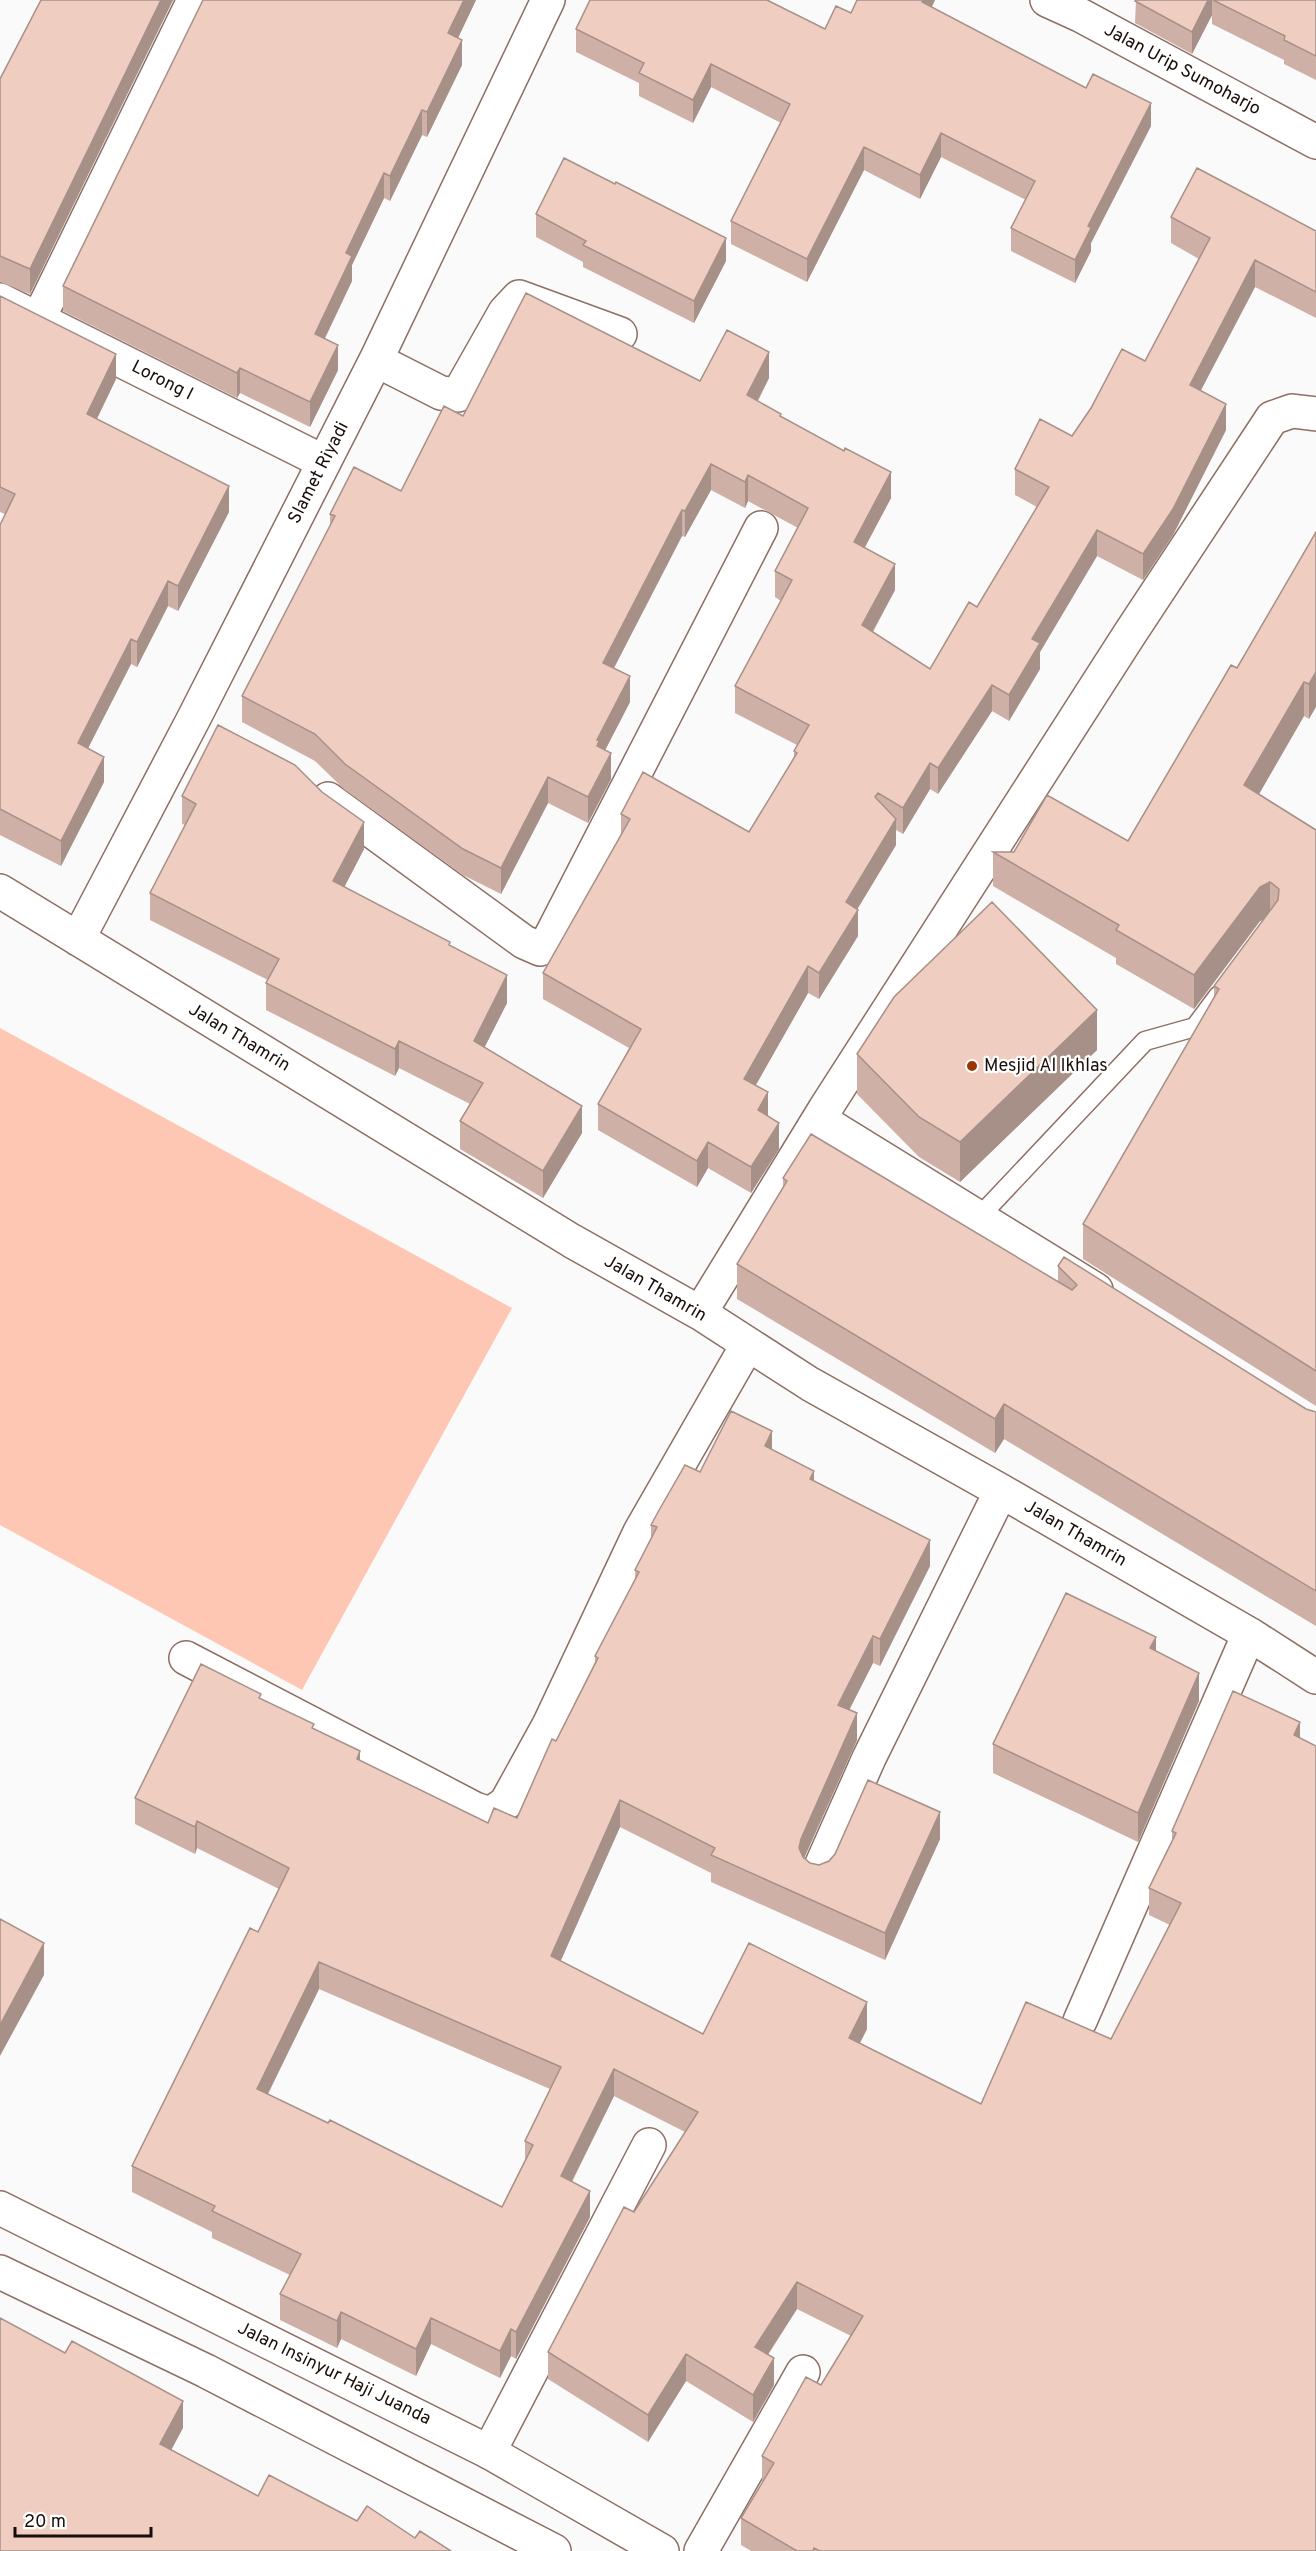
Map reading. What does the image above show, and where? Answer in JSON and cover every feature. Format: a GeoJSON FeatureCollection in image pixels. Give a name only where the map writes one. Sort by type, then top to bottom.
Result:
{"type":"FeatureCollection","features":[{"type":"Feature","properties":{"kind":"street"},"geometry":{"type":"LineString","coordinates":[[39,318],[195,0]]}},
{"type":"Feature","properties":{"kind":"street","name":"Slamet Riyadi"},"geometry":{"type":"LineString","coordinates":[[78,939],[194,718],[376,360],[548,0]]}},
{"type":"Feature","properties":{"kind":"street","name":"Jalan Urip Sumoharjo"},"geometry":{"type":"LineString","coordinates":[[1047,0],[1084,8],[1316,142]]}},
{"type":"Feature","properties":{"kind":"street"},"geometry":{"type":"LineString","coordinates":[[376,360],[441,393],[458,394],[505,312],[519,297],[620,334]]}},
{"type":"Feature","properties":{"kind":"street","name":"Lorong I"},"geometry":{"type":"LineString","coordinates":[[0,300],[324,462]]}},
{"type":"Feature","properties":{"kind":"street"},"geometry":{"type":"LineString","coordinates":[[700,1313],[825,1109],[1129,634],[1272,418],[1292,411],[1316,414]]}},
{"type":"Feature","properties":{"kind":"street"},"geometry":{"type":"LineString","coordinates":[[306,777],[333,804],[524,942],[540,949],[549,940],[762,528]]}},
{"type":"Feature","properties":{"kind":"street"},"geometry":{"type":"LineString","coordinates":[[194,718],[225,734]]}},
{"type":"Feature","properties":{"kind":"street","name":"Jalan Thamrin"},"geometry":{"type":"LineString","coordinates":[[0,891],[562,1235],[700,1313],[810,1384],[1248,1634],[1316,1677]]}},
{"type":"Feature","properties":{"kind":"street"},"geometry":{"type":"LineString","coordinates":[[825,1109],[827,1124],[980,1216],[1118,1304]]}},
{"type":"Feature","properties":{"kind":"street"},"geometry":{"type":"LineString","coordinates":[[186,1658],[475,1809],[490,1814],[506,1803],[549,1725],[640,1532],[748,1344]]}},
{"type":"Feature","properties":{"kind":"street"},"geometry":{"type":"LineString","coordinates":[[818,1873],[869,1758],[1001,1491]]}},
{"type":"Feature","properties":{"kind":"street"},"geometry":{"type":"LineString","coordinates":[[1080,2021],[1248,1634]]}},
{"type":"Feature","properties":{"kind":"street"},"geometry":{"type":"LineString","coordinates":[[489,2452],[649,2145]]}},
{"type":"Feature","properties":{"kind":"street","name":"Jalan Insinyur Haji Juanda"},"geometry":{"type":"LineString","coordinates":[[0,2208],[489,2452],[662,2551]]}},
{"type":"Feature","properties":{"kind":"street"},"geometry":{"type":"LineString","coordinates":[[0,2272],[206,2371],[554,2551]]}},
{"type":"Feature","properties":{"kind":"street"},"geometry":{"type":"LineString","coordinates":[[701,2551],[803,2372]]}},
{"type":"Feature","properties":{"kind":"lane"},"geometry":{"type":"LineString","coordinates":[[980,1216],[1145,1041],[1195,1028],[1228,982]]}},
{"type":"Feature","properties":{"kind":"shaded area"},"geometry":{"type":"Polygon","coordinates":[[[0,1028],[512,1308],[302,1690],[0,1525],[0,1028]]]}},
{"type":"Feature","properties":{"kind":"building"},"geometry":{"type":"Polygon","coordinates":[[[41,0],[161,0],[30,269],[0,256],[0,79],[41,0]]]}},
{"type":"Feature","properties":{"kind":"building"},"geometry":{"type":"Polygon","coordinates":[[[203,0],[464,0],[448,33],[462,40],[427,112],[422,110],[390,176],[384,173],[346,253],[352,256],[315,334],[338,345],[310,402],[240,368],[237,373],[63,286],[203,0]]]}},
{"type":"Feature","properties":{"kind":"building"},"geometry":{"type":"Polygon","coordinates":[[[590,0],[767,0],[825,29],[836,6],[851,13],[857,0],[923,0],[922,2],[1086,88],[1093,74],[1151,103],[1088,226],[1091,228],[1075,260],[1011,228],[1035,181],[941,133],[920,175],[864,147],[807,259],[731,221],[790,104],[711,64],[693,100],[639,73],[644,63],[576,29],[590,0]]]}},
{"type":"Feature","properties":{"kind":"building"},"geometry":{"type":"Polygon","coordinates":[[[1136,0],[1208,0],[1192,32],[1136,0]]]}},
{"type":"Feature","properties":{"kind":"building"},"geometry":{"type":"Polygon","coordinates":[[[1213,0],[1316,0],[1316,56],[1284,40],[1285,36],[1213,0]]]}},
{"type":"Feature","properties":{"kind":"building"},"geometry":{"type":"Polygon","coordinates":[[[564,158],[726,238],[694,301],[583,245],[586,241],[536,214],[564,158]]]}},
{"type":"Feature","properties":{"kind":"building"},"geometry":{"type":"Polygon","coordinates":[[[1197,168],[1316,231],[1316,292],[1255,260],[1190,385],[1226,404],[1173,509],[1143,554],[1097,530],[1032,639],[1040,643],[1009,695],[992,685],[938,768],[930,763],[903,808],[878,793],[875,797],[896,819],[846,902],[858,910],[819,973],[808,966],[744,1079],[768,1092],[758,1110],[779,1123],[751,1167],[708,1142],[697,1161],[598,1104],[641,1029],[543,973],[630,819],[621,814],[643,772],[749,832],[797,753],[794,751],[809,725],[735,686],[792,580],[775,571],[808,508],[748,475],[745,482],[711,464],[685,511],[682,510],[603,663],[630,676],[597,740],[599,741],[597,746],[611,753],[588,797],[548,777],[501,868],[463,849],[345,764],[315,734],[242,696],[335,516],[330,514],[354,467],[401,491],[444,406],[463,416],[526,293],[700,381],[727,330],[769,352],[747,395],[844,451],[845,448],[891,472],[854,542],[895,564],[862,625],[930,669],[969,602],[977,607],[1049,487],[1015,469],[1040,419],[1072,436],[1091,408],[1122,349],[1145,361],[1210,238],[1171,217],[1197,168]]]}},
{"type":"Feature","properties":{"kind":"building"},"geometry":{"type":"Polygon","coordinates":[[[0,296],[116,354],[87,414],[229,486],[178,586],[168,581],[137,642],[131,639],[78,743],[104,757],[61,841],[0,809],[0,525],[15,494],[0,487],[0,296]]]}},
{"type":"Feature","properties":{"kind":"building"},"geometry":{"type":"Polygon","coordinates":[[[1316,532],[1316,672],[1309,684],[1304,682],[1244,785],[1316,830],[1316,1371],[1083,1224],[1219,989],[1214,986],[1278,900],[1279,889],[1270,882],[1260,887],[1194,975],[1116,930],[1119,925],[993,852],[1014,852],[1047,795],[1128,841],[1231,665],[1237,668],[1316,532]]]}},
{"type":"Feature","properties":{"kind":"building"},"geometry":{"type":"Polygon","coordinates":[[[218,725],[295,765],[322,792],[364,822],[333,881],[450,942],[449,945],[507,975],[474,1041],[582,1106],[543,1171],[460,1121],[483,1083],[399,1041],[395,1049],[266,983],[279,959],[150,893],[196,804],[182,796],[218,725]]]}},
{"type":"Feature","properties":{"kind":"building","name":"Mesjid Al Ikhlas"},"geometry":{"type":"Polygon","coordinates":[[[992,902],[1097,1010],[960,1142],[919,1117],[857,1054],[894,997],[992,902]]]}},
{"type":"Feature","properties":{"kind":"building"},"geometry":{"type":"Polygon","coordinates":[[[811,1134],[1072,1290],[1077,1285],[1058,1266],[1064,1257],[1306,1409],[1316,1412],[1316,1591],[1004,1404],[995,1419],[737,1264],[787,1181],[783,1178],[811,1134]]]}},
{"type":"Feature","properties":{"kind":"building"},"geometry":{"type":"Polygon","coordinates":[[[731,1411],[772,1431],[765,1446],[814,1471],[810,1479],[930,1540],[880,1639],[873,1636],[838,1705],[857,1713],[799,1848],[803,1857],[810,1863],[819,1865],[829,1861],[835,1854],[868,1780],[940,1812],[885,1933],[711,1855],[715,1848],[620,1800],[551,1956],[703,2034],[749,1943],[867,2002],[849,2038],[981,2104],[1026,2002],[1111,2039],[1181,1903],[1149,1888],[1176,1833],[1172,1831],[1233,1691],[1300,1722],[1294,1735],[1316,1746],[1316,2551],[820,2551],[814,2548],[813,2551],[797,2551],[741,2518],[774,2463],[762,2456],[806,2377],[821,2385],[863,2316],[797,2282],[755,2347],[774,2358],[753,2395],[686,2354],[648,2415],[548,2352],[624,2207],[634,2212],[698,2112],[614,2069],[561,2176],[590,2191],[516,2332],[511,2329],[500,2351],[431,2318],[416,2349],[341,2312],[337,2321],[280,2294],[301,2254],[212,2211],[215,2206],[132,2166],[250,1928],[258,1932],[289,1868],[197,1821],[195,1827],[135,1798],[201,1664],[261,1694],[259,1698],[314,1724],[312,1728],[360,1751],[357,1759],[488,1823],[494,1808],[517,1818],[552,1739],[556,1741],[598,1658],[595,1656],[639,1572],[635,1570],[657,1527],[651,1525],[685,1465],[700,1472],[731,1411]],[[319,1962],[257,2089],[328,2123],[330,2120],[502,2207],[533,2145],[525,2141],[561,2067],[319,1962]]]}},
{"type":"Feature","properties":{"kind":"building"},"geometry":{"type":"Polygon","coordinates":[[[1066,1593],[1156,1637],[1150,1648],[1199,1673],[1138,1813],[993,1744],[1066,1593]]]}},
{"type":"Feature","properties":{"kind":"building"},"geometry":{"type":"Polygon","coordinates":[[[0,1919],[44,1943],[0,2025],[0,1919]]]}},
{"type":"Feature","properties":{"kind":"building"},"geometry":{"type":"Polygon","coordinates":[[[0,2318],[65,2353],[72,2341],[183,2401],[160,2444],[258,2496],[269,2475],[357,2521],[367,2506],[415,2538],[420,2531],[451,2551],[0,2551],[0,2318]]]}},
{"type":"Feature","properties":{"kind":"place","name":"Mesjid Al Ikhlas"},"geometry":{"type":"Point","coordinates":[972,1066]}}]}
